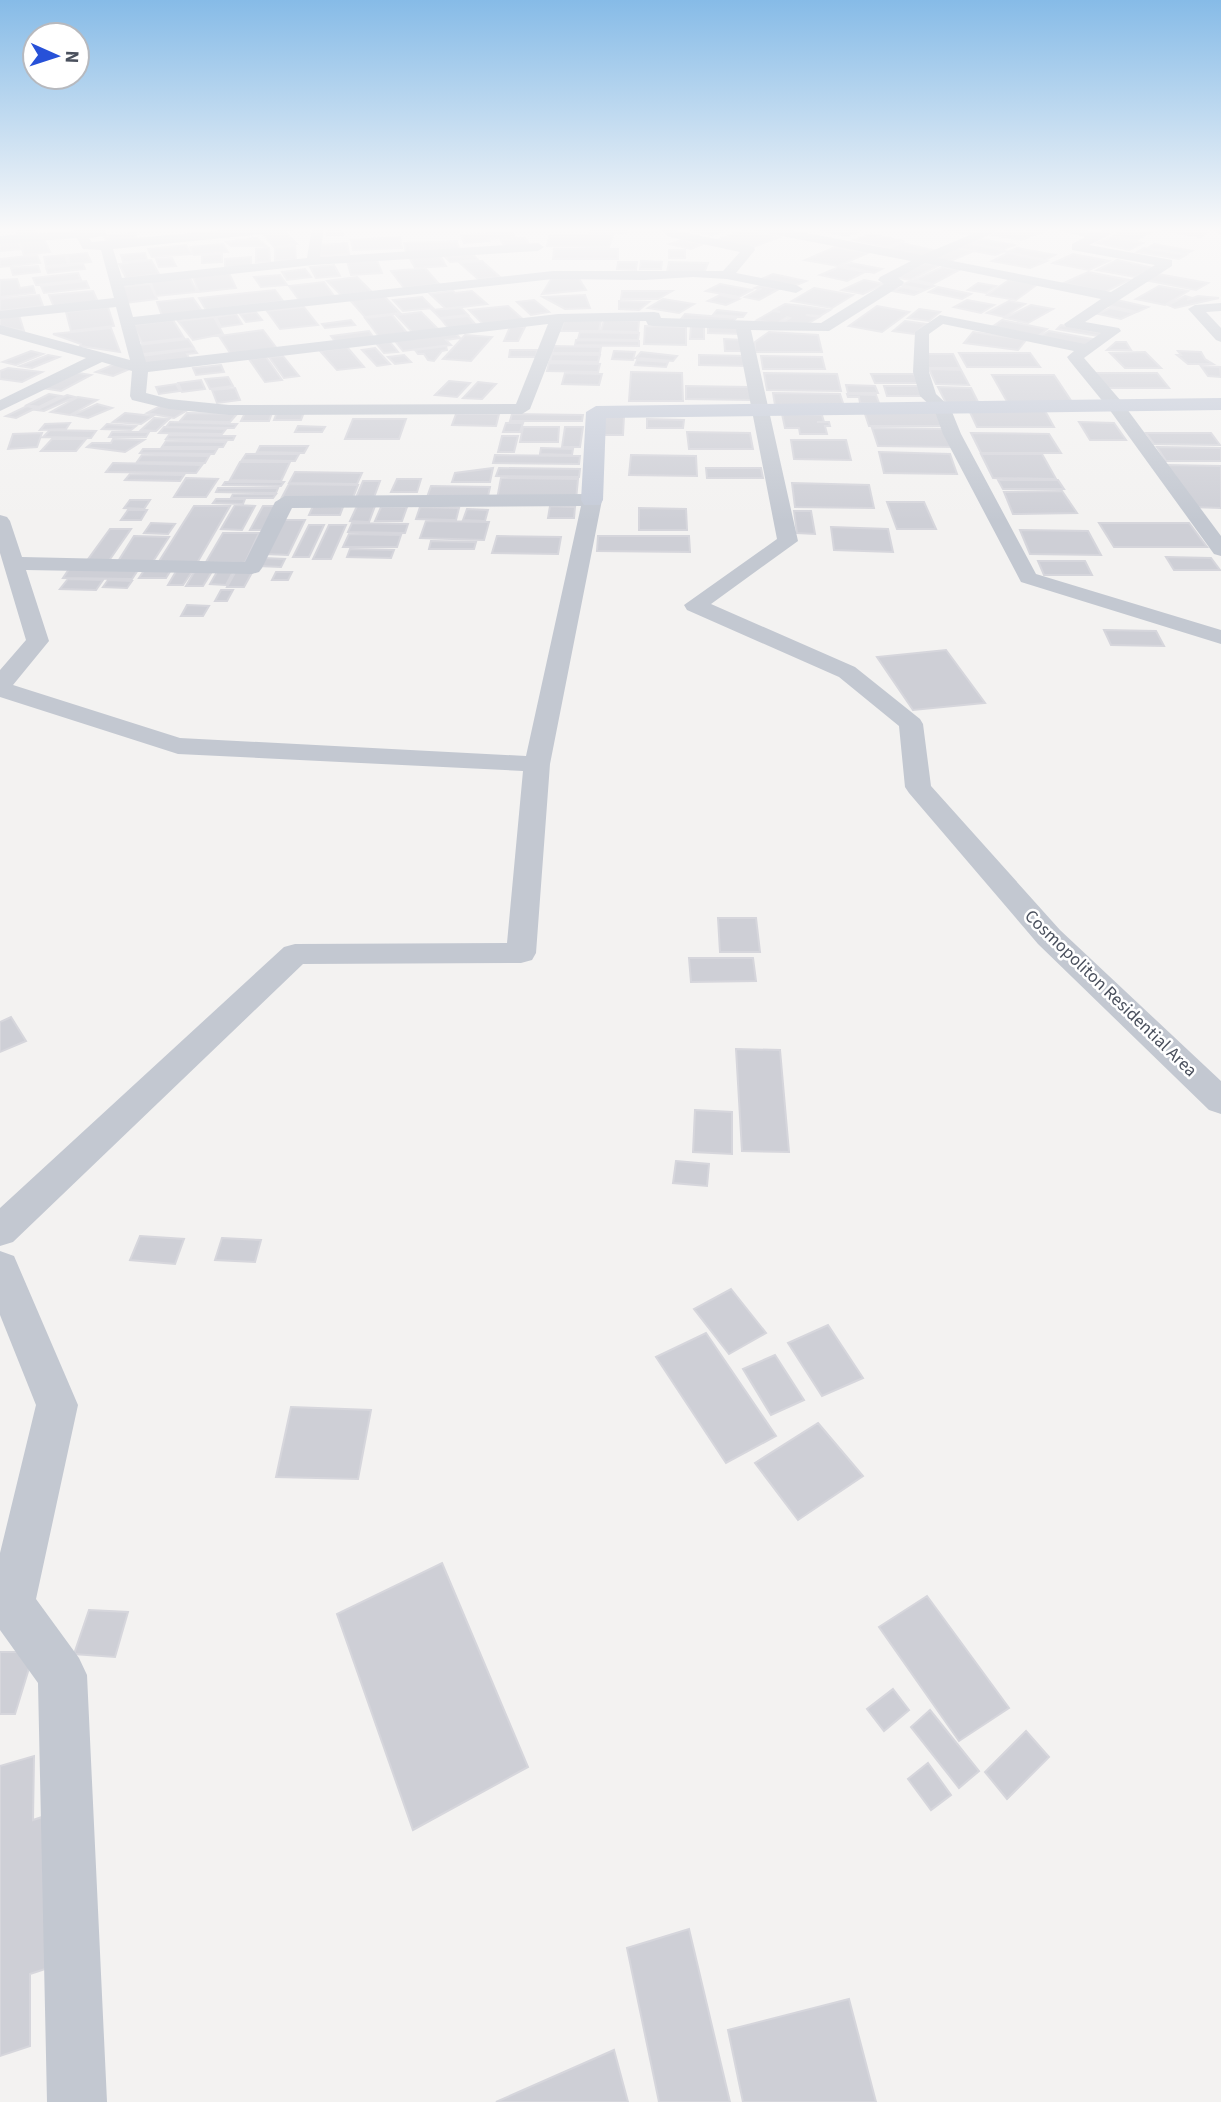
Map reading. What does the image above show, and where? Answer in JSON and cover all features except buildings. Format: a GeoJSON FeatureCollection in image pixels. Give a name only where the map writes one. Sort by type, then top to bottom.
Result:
{"type":"FeatureCollection","features":[{"type":"Feature","properties":{"kind":"street"},"geometry":{"type":"LineString","coordinates":[[127,325],[140,368],[138,396],[169,404],[229,410],[522,409],[555,325]]}},
{"type":"Feature","properties":{"kind":"street"},"geometry":{"type":"LineString","coordinates":[[0,329],[140,368],[499,325]]}},
{"type":"Feature","properties":{"kind":"street","name":"Cosmopoliton Residential Area"},"geometry":{"type":"LineString","coordinates":[[743,325],[788,541],[695,605],[847,672],[911,724],[918,787],[1049,937],[1221,1101]]}},
{"type":"Feature","properties":{"kind":"street"},"geometry":{"type":"LineString","coordinates":[[746,325],[824,328],[829,325]]}},
{"type":"Feature","properties":{"kind":"street"},"geometry":{"type":"LineString","coordinates":[[932,325],[922,332],[921,372],[928,396],[942,407],[952,434],[1028,578],[1221,637]]}},
{"type":"Feature","properties":{"kind":"street"},"geometry":{"type":"LineString","coordinates":[[970,325],[1088,349]]}},
{"type":"Feature","properties":{"kind":"street"},"geometry":{"type":"LineString","coordinates":[[1077,325],[1114,331],[1075,357],[1115,405],[1221,550]]}},
{"type":"Feature","properties":{"kind":"street"},"geometry":{"type":"LineString","coordinates":[[0,406],[100,357]]}},
{"type":"Feature","properties":{"kind":"street"},"geometry":{"type":"LineString","coordinates":[[0,1231],[295,954],[521,953],[537,764],[592,500],[596,412],[1221,404]]}},
{"type":"Feature","properties":{"kind":"street"},"geometry":{"type":"LineString","coordinates":[[13,563],[251,568],[285,502],[592,500]]}},
{"type":"Feature","properties":{"kind":"street"},"geometry":{"type":"LineString","coordinates":[[0,522],[38,641],[0,687],[178,746],[537,764]]}},
{"type":"Feature","properties":{"kind":"street"},"geometry":{"type":"LineString","coordinates":[[0,1267],[57,1405],[11,1605],[62,1675],[77,2102]]}}]}
